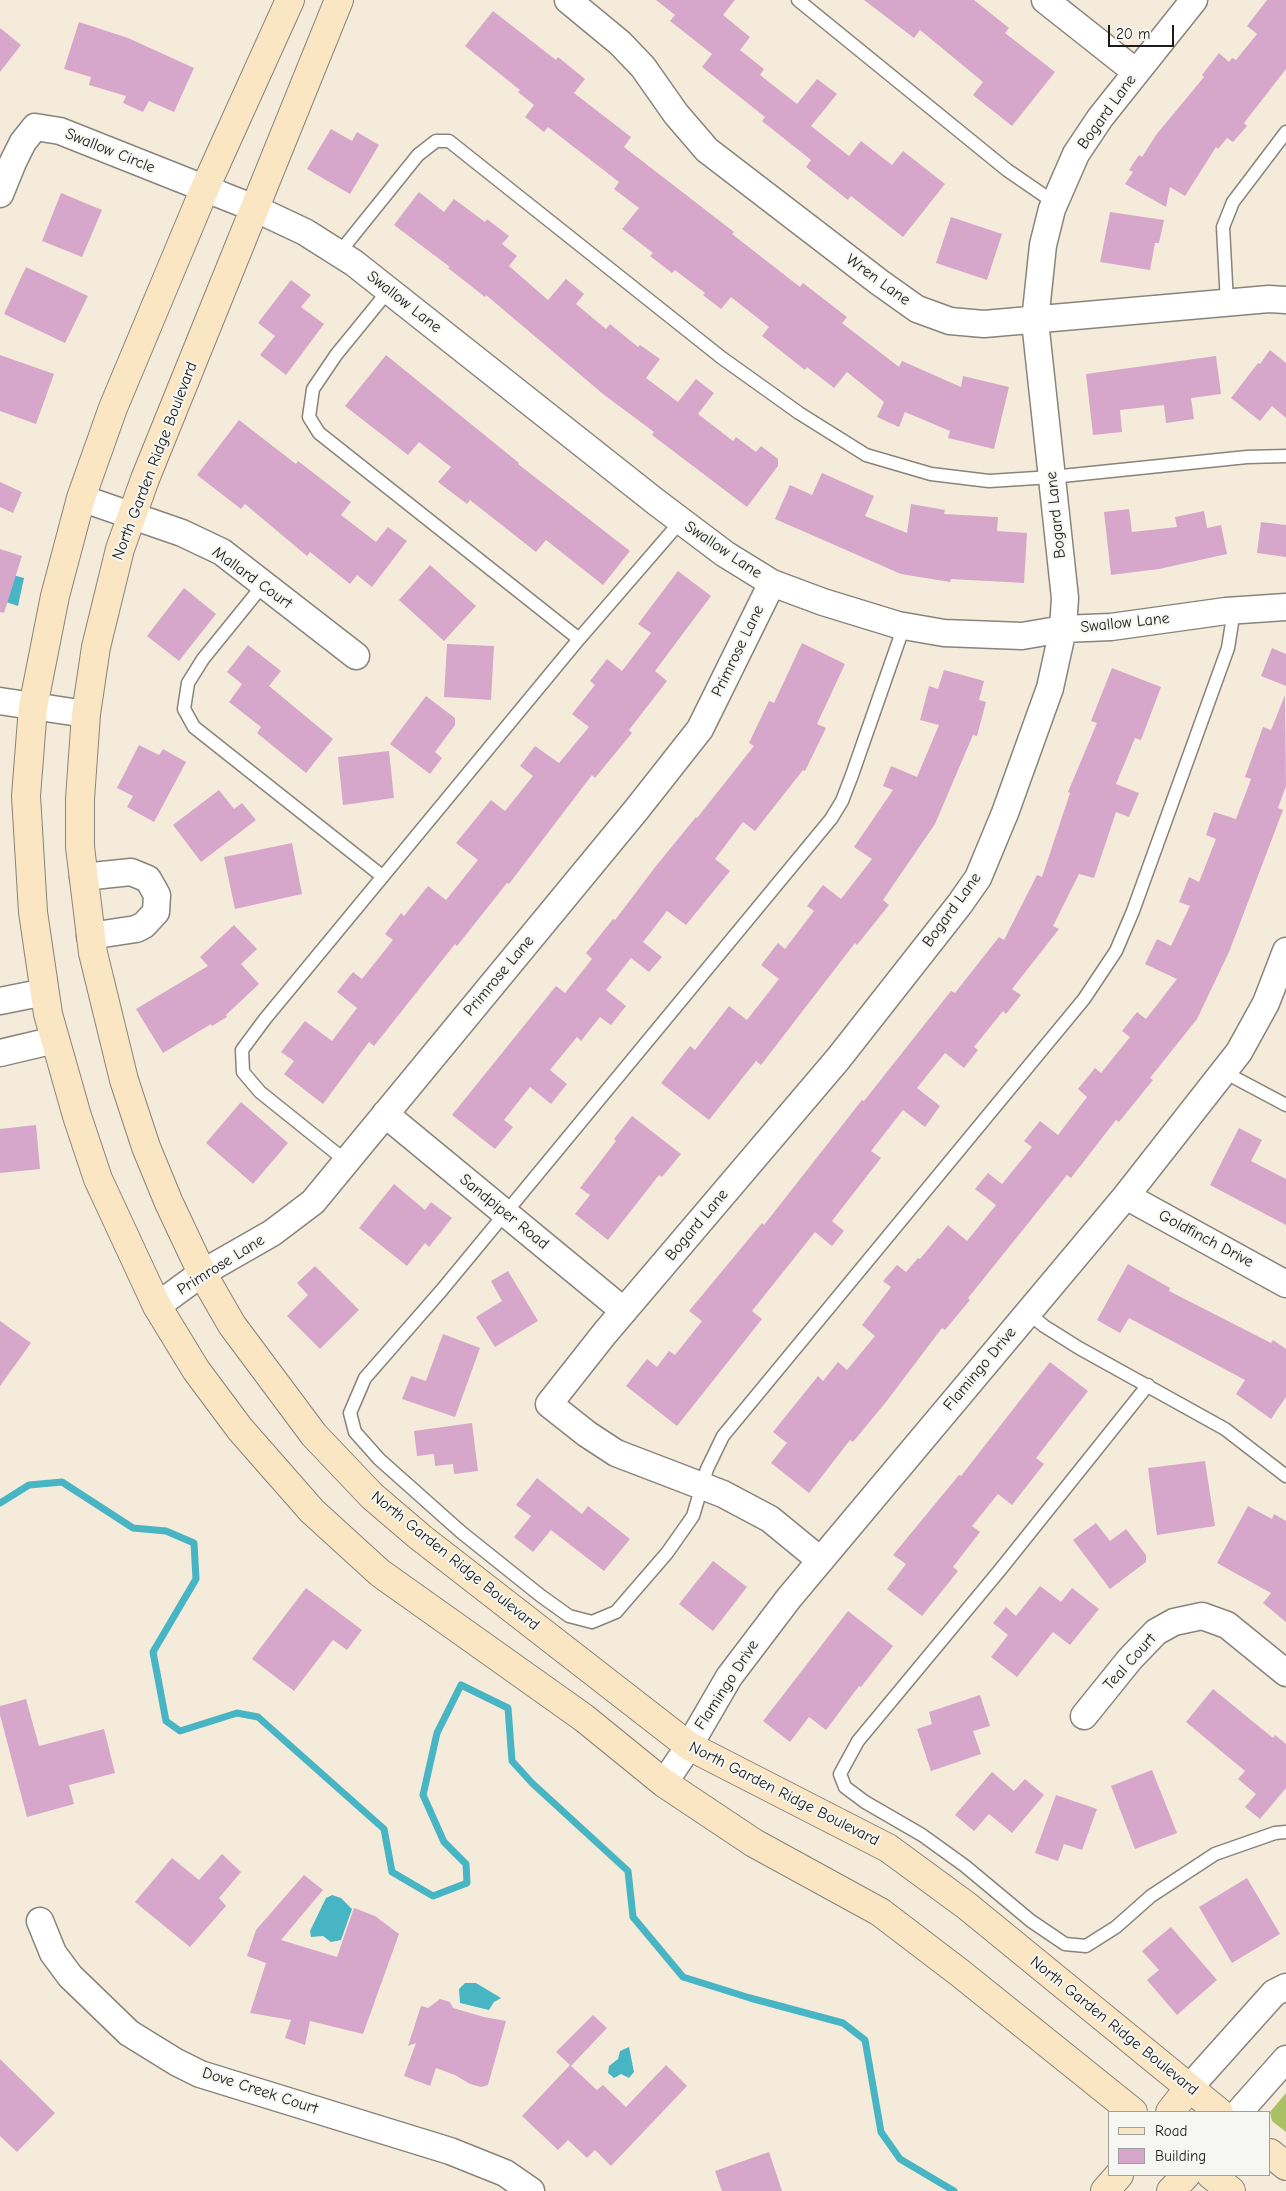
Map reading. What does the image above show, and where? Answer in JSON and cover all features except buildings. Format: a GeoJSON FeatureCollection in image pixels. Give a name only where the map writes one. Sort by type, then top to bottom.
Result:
{"type":"FeatureCollection","features":[{"type":"Feature","properties":{"kind":"main road"},"geometry":{"type":"LineString","coordinates":[[290,0],[205,188],[114,408],[81,498],[55,596],[33,708],[26,796],[33,912],[48,1014],[77,1116],[98,1179],[157,1306],[196,1370],[240,1429],[312,1511],[380,1572],[584,1718],[664,1784],[754,1843],[880,1912],[960,1972],[1132,2111]]}},
{"type":"Feature","properties":{"kind":"main road","name":"North Garden Ridge Boulevard"},"geometry":{"type":"LineString","coordinates":[[339,0],[132,515],[120,549],[96,647],[86,714],[80,798],[80,847],[90,936],[105,1011],[124,1080],[146,1147],[202,1273],[232,1325],[314,1435],[372,1496],[420,1537],[689,1746],[888,1848],[967,1906],[1218,2111]]}},
{"type":"Feature","properties":{"kind":"main road"},"geometry":{"type":"LineString","coordinates":[[1171,2111],[1189,2088]]}},
{"type":"Feature","properties":{"kind":"main road"},"geometry":{"type":"LineString","coordinates":[[1271,2154],[1286,2166]]}},
{"type":"Feature","properties":{"kind":"main road"},"geometry":{"type":"LineString","coordinates":[[1106,2191],[1118,2176]]}},
{"type":"Feature","properties":{"kind":"main road"},"geometry":{"type":"LineString","coordinates":[[1171,2191],[1185,2176]]}},
{"type":"Feature","properties":{"kind":"main road"},"geometry":{"type":"LineString","coordinates":[[1212,2176],[1231,2191]]}},
{"type":"Feature","properties":{"kind":"street","name":"Wren Lane"},"geometry":{"type":"LineString","coordinates":[[568,0],[620,43],[643,67],[676,114],[707,150],[917,309],[950,321],[984,324],[1269,299],[1286,300]]}},
{"type":"Feature","properties":{"kind":"street"},"geometry":{"type":"LineString","coordinates":[[1045,0],[1136,72]]}},
{"type":"Feature","properties":{"kind":"street","name":"Bogard Lane"},"geometry":{"type":"LineString","coordinates":[[820,1560],[770,1519],[723,1494],[616,1453],[587,1434],[549,1404],[624,1311],[838,1059],[978,878],[1005,813],[1050,688],[1063,628],[1065,598],[1035,321],[1043,246],[1055,203],[1076,154],[1100,118],[1194,0]]}},
{"type":"Feature","properties":{"kind":"street","name":"Swallow Circle"},"geometry":{"type":"LineString","coordinates":[[0,194],[16,155],[35,127],[60,131],[254,208]]}},
{"type":"Feature","properties":{"kind":"street","name":"Swallow Lane"},"geometry":{"type":"LineString","coordinates":[[254,208],[305,232],[339,253],[389,290],[724,554],[772,583],[823,602],[904,626],[944,633],[1022,636],[1063,628],[1111,626],[1234,610],[1286,607]]}},
{"type":"Feature","properties":{"kind":"street","name":"Mallard Court"},"geometry":{"type":"LineString","coordinates":[[81,498],[182,533],[222,552],[356,656]]}},
{"type":"Feature","properties":{"kind":"street","name":"Primrose Lane"},"geometry":{"type":"LineString","coordinates":[[157,1306],[202,1273],[272,1233],[313,1202],[631,816],[700,729],[772,583]]}},
{"type":"Feature","properties":{"kind":"street"},"geometry":{"type":"LineString","coordinates":[[0,701],[33,708],[86,714]]}},
{"type":"Feature","properties":{"kind":"street"},"geometry":{"type":"LineString","coordinates":[[83,877],[131,872],[148,880],[157,895],[156,912],[144,926],[90,936]]}},
{"type":"Feature","properties":{"kind":"street","name":"Flamingo Drive"},"geometry":{"type":"LineString","coordinates":[[664,1784],[730,1677],[760,1634],[1126,1196],[1239,1052],[1266,1003],[1286,951]]}},
{"type":"Feature","properties":{"kind":"street"},"geometry":{"type":"LineString","coordinates":[[0,1001],[45,992]]}},
{"type":"Feature","properties":{"kind":"street"},"geometry":{"type":"LineString","coordinates":[[0,1053],[55,1040]]}},
{"type":"Feature","properties":{"kind":"street","name":"Sandpiper Road"},"geometry":{"type":"LineString","coordinates":[[385,1114],[624,1311]]}},
{"type":"Feature","properties":{"kind":"street","name":"Goldfinch Drive"},"geometry":{"type":"LineString","coordinates":[[1126,1196],[1286,1284]]}},
{"type":"Feature","properties":{"kind":"street","name":"Teal Court"},"geometry":{"type":"LineString","coordinates":[[1084,1716],[1130,1659],[1156,1632],[1174,1622],[1202,1616],[1227,1625],[1286,1672]]}},
{"type":"Feature","properties":{"kind":"street","name":"Dove Creek Court"},"geometry":{"type":"LineString","coordinates":[[40,1920],[53,1953],[70,1976],[129,2033],[176,2062],[200,2074],[450,2151],[505,2173],[531,2191]]}},
{"type":"Feature","properties":{"kind":"street"},"geometry":{"type":"LineString","coordinates":[[1189,2088],[1274,1993],[1286,1987]]}},
{"type":"Feature","properties":{"kind":"street"},"geometry":{"type":"LineString","coordinates":[[1241,2111],[1286,2059]]}},
{"type":"Feature","properties":{"kind":"lane"},"geometry":{"type":"LineString","coordinates":[[798,0],[999,163],[1055,203]]}},
{"type":"Feature","properties":{"kind":"lane"},"geometry":{"type":"LineString","coordinates":[[1228,303],[1223,228],[1232,202],[1286,132]]}},
{"type":"Feature","properties":{"kind":"lane"},"geometry":{"type":"LineString","coordinates":[[339,253],[418,155],[436,141],[448,141],[722,358],[799,413],[866,455],[931,474],[989,481],[1052,477],[1246,457],[1286,456]]}},
{"type":"Feature","properties":{"kind":"lane"},"geometry":{"type":"LineString","coordinates":[[389,290],[336,355],[313,389],[309,417],[319,433],[578,639]]}},
{"type":"Feature","properties":{"kind":"lane"},"geometry":{"type":"LineString","coordinates":[[346,1161],[260,1092],[244,1072],[242,1050],[265,1019],[578,639],[681,521]]}},
{"type":"Feature","properties":{"kind":"lane"},"geometry":{"type":"LineString","coordinates":[[263,584],[203,659],[188,683],[184,709],[194,727],[382,876]]}},
{"type":"Feature","properties":{"kind":"lane"},"geometry":{"type":"LineString","coordinates":[[904,626],[852,775],[842,801],[831,819],[440,1291],[365,1378],[350,1413],[355,1432],[386,1465],[461,1532],[569,1616],[592,1622],[616,1612],[667,1553],[692,1516],[701,1485],[723,1436],[740,1413],[1084,999],[1116,952],[1133,912],[1228,648],[1234,610]]}},
{"type":"Feature","properties":{"kind":"lane"},"geometry":{"type":"LineString","coordinates":[[1224,1072],[1286,1105]]}},
{"type":"Feature","properties":{"kind":"lane"},"geometry":{"type":"LineString","coordinates":[[1028,1312],[1044,1326],[1079,1348],[1226,1429],[1286,1476]]}},
{"type":"Feature","properties":{"kind":"lane"},"geometry":{"type":"LineString","coordinates":[[1148,1385],[1006,1562],[858,1741],[840,1774],[845,1787],[865,1802],[922,1835],[1065,1944],[1086,1946],[1116,1927],[1150,1896],[1215,1854],[1275,1833],[1286,1832]]}},
{"type":"Feature","properties":{"kind":"green space"},"geometry":{"type":"Polygon","coordinates":[[[1286,2093],[1286,2132],[1272,2121],[1271,2111],[1286,2093]]]}},
{"type":"Feature","properties":{"kind":"water"},"geometry":{"type":"Polygon","coordinates":[[[13,575],[24,578],[18,606],[6,602],[13,575]]]}},
{"type":"Feature","properties":{"kind":"water"},"geometry":{"type":"Polygon","coordinates":[[[332,1895],[341,1898],[352,1909],[341,1940],[331,1942],[323,1936],[311,1937],[310,1931],[326,1898],[332,1895]]]}},
{"type":"Feature","properties":{"kind":"water"},"geometry":{"type":"Polygon","coordinates":[[[465,1983],[476,1983],[501,1998],[494,2002],[489,2010],[460,2003],[459,1989],[465,1983]]]}},
{"type":"Feature","properties":{"kind":"water"},"geometry":{"type":"Polygon","coordinates":[[[629,2047],[634,2072],[629,2078],[621,2074],[614,2078],[608,2073],[609,2066],[618,2059],[620,2051],[629,2047]]]}},
{"type":"Feature","properties":{"kind":"waterway"},"geometry":{"type":"LineString","coordinates":[[0,1503],[29,1485],[62,1482],[133,1528],[166,1531],[194,1543],[196,1579],[153,1652],[166,1721],[180,1731],[237,1713],[258,1717],[384,1829],[392,1872],[433,1896],[467,1883],[466,1864],[444,1842],[423,1795],[437,1733],[461,1685],[508,1708],[512,1761],[532,1783],[628,1871],[633,1917],[683,1977],[750,1998],[843,2023],[865,2040],[881,2132],[900,2159],[954,2191]]}}]}
